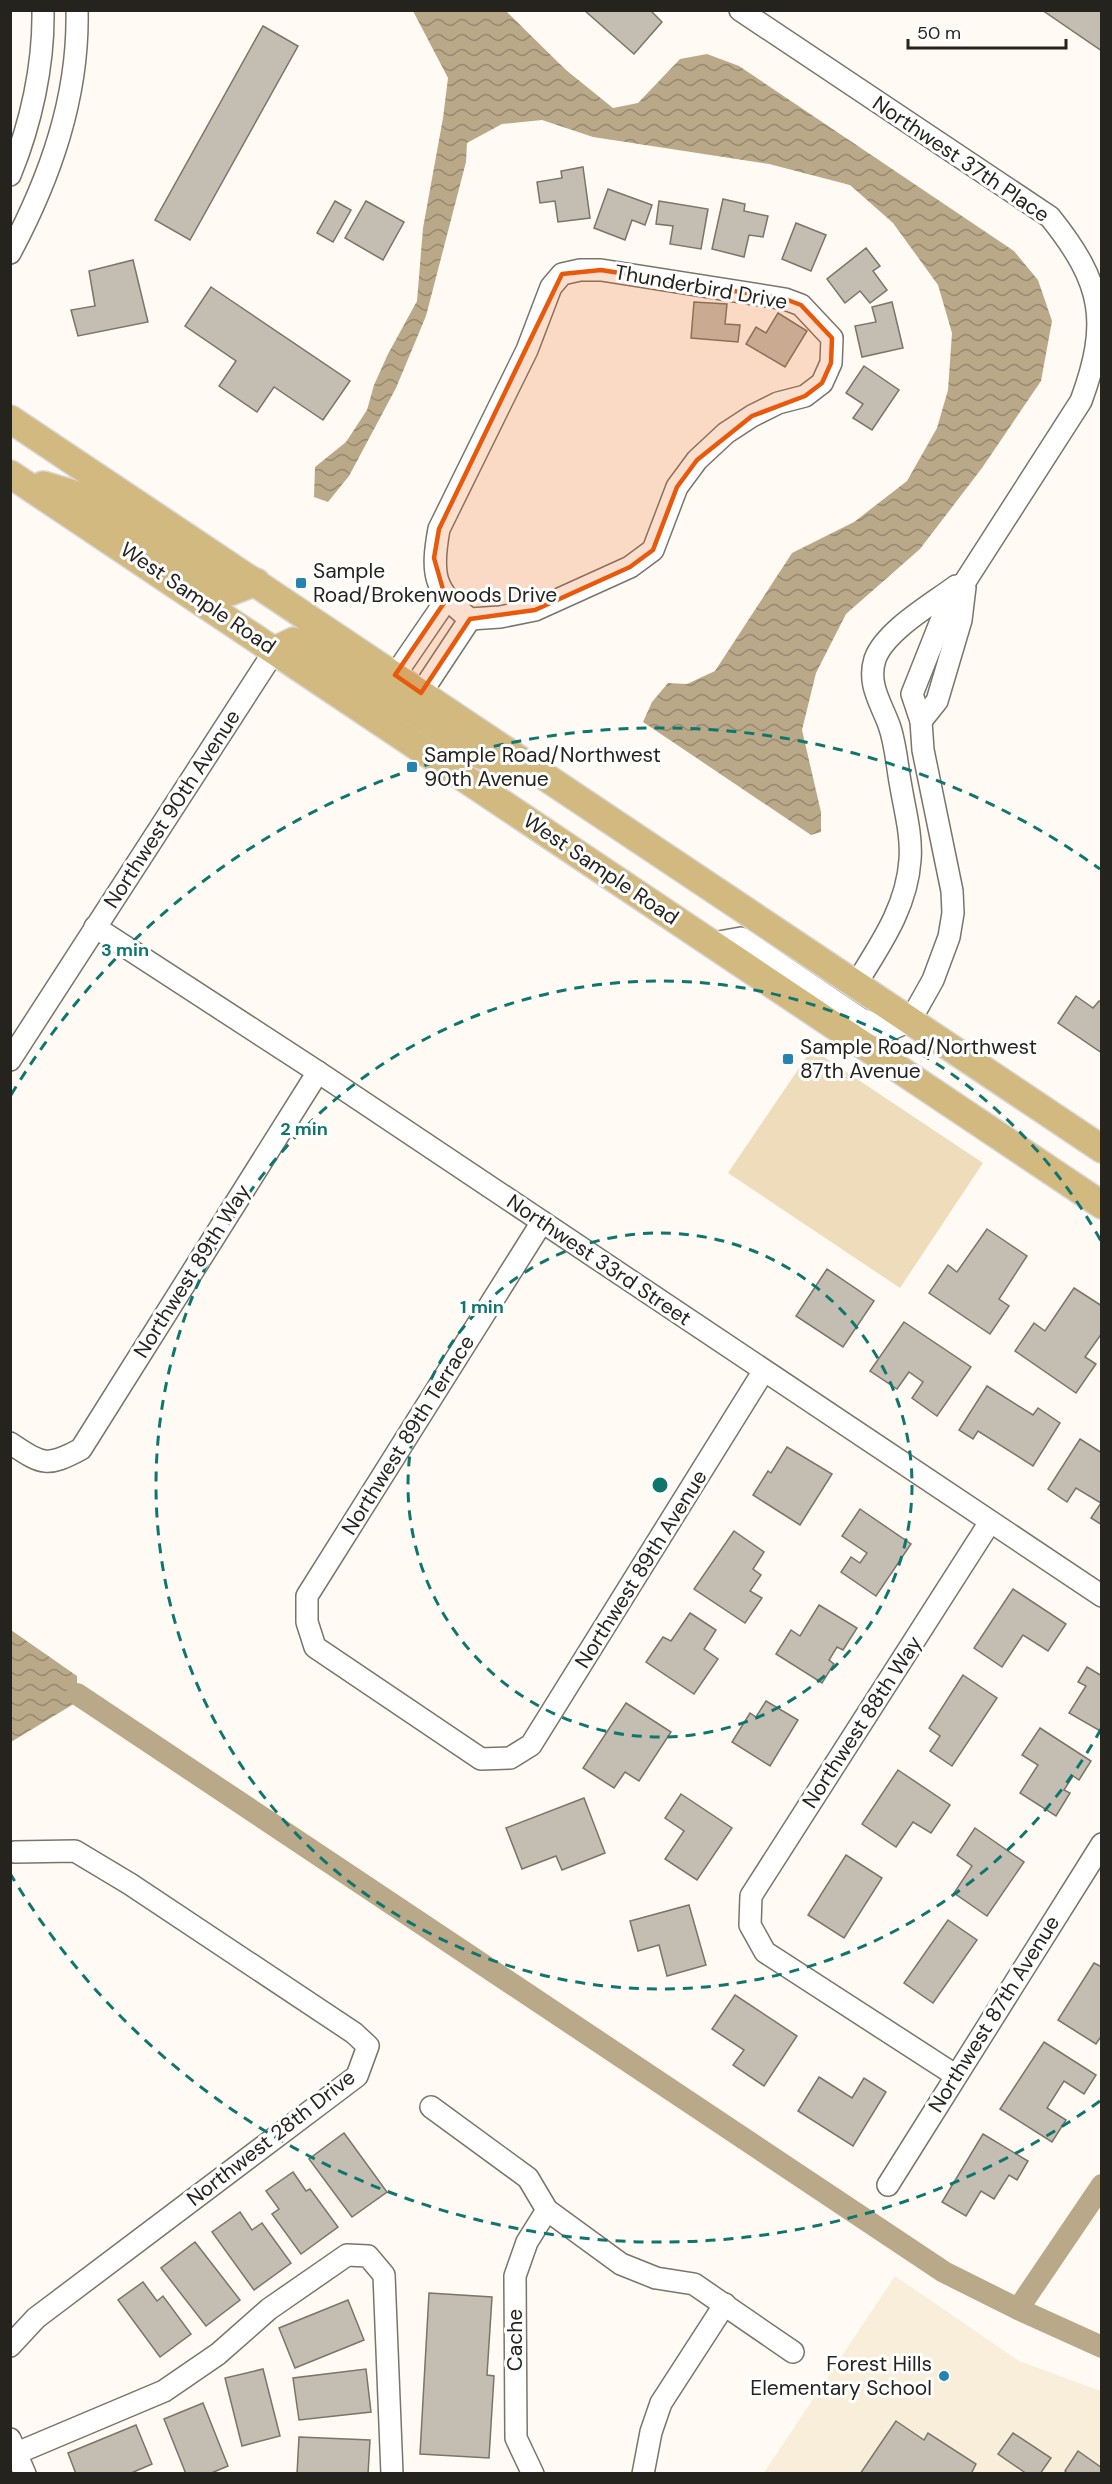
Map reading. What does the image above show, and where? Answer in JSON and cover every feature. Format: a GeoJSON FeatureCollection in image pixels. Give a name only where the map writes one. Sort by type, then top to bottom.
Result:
{"type":"FeatureCollection","features":[{"type":"Feature","properties":{"kind":"main road"},"geometry":{"type":"LineString","coordinates":[[10,419],[1101,1149]]}},
{"type":"Feature","properties":{"kind":"main road"},"geometry":{"type":"LineString","coordinates":[[14,476],[80,496],[206,580],[230,591],[256,582]]}},
{"type":"Feature","properties":{"kind":"main road","name":"West Sample Road"},"geometry":{"type":"LineString","coordinates":[[14,476],[1101,1205]]}},
{"type":"Feature","properties":{"kind":"main road"},"geometry":{"type":"LineString","coordinates":[[275,650],[294,641],[316,647],[477,754],[538,772]]}},
{"type":"Feature","properties":{"kind":"street"},"geometry":{"type":"LineString","coordinates":[[43,10],[40,55],[34,92],[27,127],[11,174],[43,188]]}},
{"type":"Feature","properties":{"kind":"street"},"geometry":{"type":"LineString","coordinates":[[10,253],[43,188],[60,136],[75,59],[77,10]]}},
{"type":"Feature","properties":{"kind":"street","name":"Northwest 37th Place"},"geometry":{"type":"LineString","coordinates":[[740,10],[1050,217],[1086,267],[1095,295],[1099,326],[1095,364],[1081,401],[966,579],[903,625],[875,658],[874,690],[890,726],[908,831],[910,858],[908,880],[894,919],[856,984]]}},
{"type":"Feature","properties":{"kind":"street","name":"Thunderbird Drive"},"geometry":{"type":"LineString","coordinates":[[580,270],[601,270],[785,299],[801,305],[832,338],[831,363],[822,383],[805,396],[778,403],[752,416],[726,433],[697,460],[677,487],[653,550],[630,567],[535,610],[500,617],[470,619],[447,599],[436,579],[434,558],[439,529],[527,350],[551,288],[562,274],[580,270]]}},
{"type":"Feature","properties":{"kind":"street","name":"Northwest 37th Place"},"geometry":{"type":"LineString","coordinates":[[921,722],[938,701],[960,620],[966,579]]}},
{"type":"Feature","properties":{"kind":"street"},"geometry":{"type":"LineString","coordinates":[[395,675],[447,599]]}},
{"type":"Feature","properties":{"kind":"street"},"geometry":{"type":"LineString","coordinates":[[421,693],[470,619]]}},
{"type":"Feature","properties":{"kind":"street","name":"Northwest 90th Avenue"},"geometry":{"type":"LineString","coordinates":[[10,1060],[275,650]]}},
{"type":"Feature","properties":{"kind":"street"},"geometry":{"type":"LineString","coordinates":[[713,943],[741,938],[861,1019],[889,1030],[910,1021],[944,955],[953,913],[952,891],[923,750],[921,722],[890,726]]}},
{"type":"Feature","properties":{"kind":"street","name":"Northwest 33rd Street"},"geometry":{"type":"LineString","coordinates":[[95,927],[318,1072],[763,1372],[1101,1596]]}},
{"type":"Feature","properties":{"kind":"street","name":"Northwest 89th Way"},"geometry":{"type":"LineString","coordinates":[[10,1443],[37,1460],[59,1461],[81,1449],[318,1072]]}},
{"type":"Feature","properties":{"kind":"street","name":"Northwest 89th Terrace"},"geometry":{"type":"LineString","coordinates":[[510,1758],[481,1759],[315,1647],[307,1622],[308,1596],[542,1222]]}},
{"type":"Feature","properties":{"kind":"street","name":"Northwest 89th Avenue"},"geometry":{"type":"LineString","coordinates":[[510,1758],[531,1745],[763,1372]]}},
{"type":"Feature","properties":{"kind":"street","name":"Northwest 88th Way"},"geometry":{"type":"LineString","coordinates":[[955,2075],[765,1952],[750,1926],[751,1896],[990,1522]]}},
{"type":"Feature","properties":{"kind":"street","name":"Northwest 87th Avenue"},"geometry":{"type":"LineString","coordinates":[[888,2185],[1101,1844]]}},
{"type":"Feature","properties":{"kind":"street","name":"Northwest 28th Drive"},"geometry":{"type":"LineString","coordinates":[[10,2346],[36,2318],[357,2076],[368,2046],[345,2026],[130,1884],[75,1851],[15,1852]]}},
{"type":"Feature","properties":{"kind":"street"},"geometry":{"type":"LineString","coordinates":[[431,2107],[528,2178],[547,2211],[621,2264],[656,2278],[694,2284],[793,2352]]}},
{"type":"Feature","properties":{"kind":"street","name":"Cache"},"geometry":{"type":"LineString","coordinates":[[533,2474],[516,2438],[514,2276],[527,2242],[547,2211]]}},
{"type":"Feature","properties":{"kind":"street"},"geometry":{"type":"LineString","coordinates":[[25,2474],[14,2446],[164,2391],[218,2354],[270,2309],[347,2255],[368,2256],[384,2275],[392,2474]]}},
{"type":"Feature","properties":{"kind":"street"},"geometry":{"type":"LineString","coordinates":[[643,2474],[651,2432],[661,2403],[725,2304]]}},
{"type":"Feature","properties":{"kind":"highlighted area"},"geometry":{"type":"Polygon","coordinates":[[[601,270],[785,299],[801,305],[832,338],[831,363],[822,383],[805,396],[752,416],[697,460],[677,487],[653,550],[630,567],[535,610],[470,619],[421,693],[395,675],[446,600],[434,558],[439,529],[562,274],[601,270]]]}},
{"type":"Feature","properties":{"kind":"shaded area"},"geometry":{"type":"Polygon","coordinates":[[[812,1049],[983,1163],[900,1288],[728,1173],[812,1049]]]}},
{"type":"Feature","properties":{"kind":"shaded area","name":"Forest Hills Elementary School"},"geometry":{"type":"Polygon","coordinates":[[[895,2276],[1019,2361],[1101,2391],[1101,2473],[763,2474],[895,2276]]]}},
{"type":"Feature","properties":{"kind":"water"},"geometry":{"type":"Polygon","coordinates":[[[413,11],[506,11],[566,70],[613,108],[638,103],[680,59],[707,54],[739,66],[1014,251],[1038,280],[1052,321],[1041,381],[982,468],[920,549],[846,614],[816,673],[802,730],[821,812],[821,832],[811,835],[643,722],[652,702],[668,683],[687,684],[715,671],[792,553],[854,522],[907,481],[937,428],[948,390],[952,333],[938,285],[893,223],[850,185],[769,164],[593,137],[542,120],[502,124],[467,143],[466,162],[426,316],[396,388],[349,476],[328,502],[314,497],[315,467],[346,442],[367,410],[374,385],[388,354],[417,301],[423,228],[448,78],[413,11]]]}},
{"type":"Feature","properties":{"kind":"water"},"geometry":{"type":"Polygon","coordinates":[[[11,1630],[77,1676],[77,1702],[11,1742],[11,1630]]]}},
{"type":"Feature","properties":{"kind":"building"},"geometry":{"type":"Polygon","coordinates":[[[584,10],[650,10],[662,22],[634,54],[584,10]]]}},
{"type":"Feature","properties":{"kind":"building"},"geometry":{"type":"Polygon","coordinates":[[[1042,10],[1102,10],[1102,51],[1042,10]]]}},
{"type":"Feature","properties":{"kind":"building"},"geometry":{"type":"Polygon","coordinates":[[[263,26],[298,46],[190,240],[155,220],[263,26]]]}},
{"type":"Feature","properties":{"kind":"building"},"geometry":{"type":"Polygon","coordinates":[[[583,167],[590,218],[558,222],[555,201],[540,203],[537,182],[562,178],[561,171],[583,167]]]}},
{"type":"Feature","properties":{"kind":"building"},"geometry":{"type":"Polygon","coordinates":[[[608,189],[652,205],[645,225],[632,220],[625,240],[594,228],[608,189]]]}},
{"type":"Feature","properties":{"kind":"building"},"geometry":{"type":"Polygon","coordinates":[[[723,199],[745,204],[744,211],[768,216],[763,237],[749,235],[744,257],[712,249],[723,199]]]}},
{"type":"Feature","properties":{"kind":"building"},"geometry":{"type":"Polygon","coordinates":[[[335,201],[351,210],[333,242],[317,233],[335,201]]]}},
{"type":"Feature","properties":{"kind":"building"},"geometry":{"type":"Polygon","coordinates":[[[366,201],[404,222],[383,260],[345,238],[366,201]]]}},
{"type":"Feature","properties":{"kind":"building"},"geometry":{"type":"Polygon","coordinates":[[[659,201],[708,209],[701,249],[670,244],[673,226],[656,224],[659,201]]]}},
{"type":"Feature","properties":{"kind":"building"},"geometry":{"type":"Polygon","coordinates":[[[796,223],[826,235],[811,271],[782,259],[796,223]]]}},
{"type":"Feature","properties":{"kind":"building"},"geometry":{"type":"Polygon","coordinates":[[[866,248],[880,266],[873,271],[887,290],[870,303],[860,291],[845,303],[827,279],[866,248]]]}},
{"type":"Feature","properties":{"kind":"building"},"geometry":{"type":"Polygon","coordinates":[[[133,260],[148,322],[78,336],[71,310],[95,306],[89,271],[133,260]]]}},
{"type":"Feature","properties":{"kind":"building"},"geometry":{"type":"Polygon","coordinates":[[[211,287],[350,381],[323,420],[274,387],[257,412],[219,386],[236,361],[185,326],[211,287]]]}},
{"type":"Feature","properties":{"kind":"building"},"geometry":{"type":"Polygon","coordinates":[[[694,302],[727,304],[725,324],[740,325],[738,342],[691,338],[694,302]]]}},
{"type":"Feature","properties":{"kind":"building"},"geometry":{"type":"Polygon","coordinates":[[[892,302],[903,348],[862,357],[855,326],[876,322],[872,307],[892,302]]]}},
{"type":"Feature","properties":{"kind":"building"},"geometry":{"type":"Polygon","coordinates":[[[778,313],[807,331],[785,367],[746,344],[756,327],[766,333],[778,313]]]}},
{"type":"Feature","properties":{"kind":"building"},"geometry":{"type":"Polygon","coordinates":[[[864,366],[899,390],[872,430],[853,418],[863,404],[846,393],[864,366]]]}},
{"type":"Feature","properties":{"kind":"building"},"geometry":{"type":"Polygon","coordinates":[[[1076,996],[1093,1008],[1099,1001],[1102,1003],[1102,1053],[1058,1023],[1076,996]]]}},
{"type":"Feature","properties":{"kind":"building"},"geometry":{"type":"Polygon","coordinates":[[[987,1229],[1027,1256],[999,1299],[1009,1306],[990,1334],[929,1293],[948,1265],[957,1272],[987,1229]]]}},
{"type":"Feature","properties":{"kind":"building"},"geometry":{"type":"Polygon","coordinates":[[[827,1269],[874,1301],[843,1347],[796,1316],[827,1269]]]}},
{"type":"Feature","properties":{"kind":"building"},"geometry":{"type":"Polygon","coordinates":[[[1074,1288],[1102,1306],[1102,1333],[1085,1357],[1096,1364],[1076,1393],[1015,1351],[1034,1323],[1045,1331],[1074,1288]]]}},
{"type":"Feature","properties":{"kind":"building"},"geometry":{"type":"Polygon","coordinates":[[[904,1322],[971,1367],[937,1416],[912,1398],[923,1382],[909,1372],[897,1389],[870,1371],[904,1322]]]}},
{"type":"Feature","properties":{"kind":"building"},"geometry":{"type":"Polygon","coordinates":[[[987,1386],[1033,1415],[1038,1408],[1060,1423],[1033,1466],[978,1431],[973,1439],[959,1430],[987,1386]]]}},
{"type":"Feature","properties":{"kind":"building"},"geometry":{"type":"Polygon","coordinates":[[[1080,1439],[1102,1453],[1102,1525],[1091,1518],[1101,1503],[1076,1488],[1067,1502],[1048,1489],[1080,1439]]]}},
{"type":"Feature","properties":{"kind":"building"},"geometry":{"type":"Polygon","coordinates":[[[787,1447],[832,1474],[800,1525],[753,1495],[768,1471],[771,1473],[787,1447]]]}},
{"type":"Feature","properties":{"kind":"building"},"geometry":{"type":"Polygon","coordinates":[[[860,1509],[911,1544],[876,1596],[841,1572],[851,1557],[860,1563],[867,1553],[842,1536],[860,1509]]]}},
{"type":"Feature","properties":{"kind":"building"},"geometry":{"type":"Polygon","coordinates":[[[734,1531],[764,1552],[753,1569],[761,1575],[750,1591],[762,1598],[745,1623],[694,1589],[734,1531]]]}},
{"type":"Feature","properties":{"kind":"building"},"geometry":{"type":"Polygon","coordinates":[[[1013,1589],[1066,1624],[1048,1651],[1023,1635],[1002,1667],[974,1648],[1013,1589]]]}},
{"type":"Feature","properties":{"kind":"building"},"geometry":{"type":"Polygon","coordinates":[[[819,1605],[857,1628],[843,1650],[837,1647],[829,1660],[834,1664],[822,1683],[776,1654],[791,1630],[800,1636],[819,1605]]]}},
{"type":"Feature","properties":{"kind":"building"},"geometry":{"type":"Polygon","coordinates":[[[690,1613],[716,1630],[704,1649],[718,1659],[694,1694],[646,1662],[663,1637],[671,1641],[690,1613]]]}},
{"type":"Feature","properties":{"kind":"building"},"geometry":{"type":"Polygon","coordinates":[[[1087,1667],[1102,1676],[1102,1732],[1069,1713],[1086,1686],[1078,1682],[1087,1667]]]}},
{"type":"Feature","properties":{"kind":"building"},"geometry":{"type":"Polygon","coordinates":[[[963,1675],[997,1698],[952,1766],[930,1751],[940,1736],[929,1728],[963,1675]]]}},
{"type":"Feature","properties":{"kind":"building"},"geometry":{"type":"Polygon","coordinates":[[[766,1701],[798,1720],[770,1766],[732,1742],[750,1713],[756,1717],[766,1701]]]}},
{"type":"Feature","properties":{"kind":"building"},"geometry":{"type":"Polygon","coordinates":[[[626,1703],[671,1732],[639,1781],[625,1772],[614,1788],[583,1768],[626,1703]]]}},
{"type":"Feature","properties":{"kind":"building"},"geometry":{"type":"Polygon","coordinates":[[[1040,1728],[1091,1761],[1079,1780],[1073,1776],[1064,1790],[1070,1793],[1056,1816],[1020,1793],[1038,1765],[1022,1755],[1040,1728]]]}},
{"type":"Feature","properties":{"kind":"building"},"geometry":{"type":"Polygon","coordinates":[[[898,1770],[950,1805],[931,1833],[913,1822],[896,1847],[862,1824],[898,1770]]]}},
{"type":"Feature","properties":{"kind":"building"},"geometry":{"type":"Polygon","coordinates":[[[681,1794],[732,1828],[697,1880],[665,1859],[684,1831],[665,1818],[681,1794]]]}},
{"type":"Feature","properties":{"kind":"building"},"geometry":{"type":"Polygon","coordinates":[[[584,1798],[605,1853],[562,1870],[556,1856],[522,1869],[506,1828],[584,1798]]]}},
{"type":"Feature","properties":{"kind":"building"},"geometry":{"type":"Polygon","coordinates":[[[975,1828],[1024,1862],[987,1916],[954,1893],[972,1866],[957,1855],[975,1828]]]}},
{"type":"Feature","properties":{"kind":"building"},"geometry":{"type":"Polygon","coordinates":[[[846,1855],[882,1878],[844,1938],[808,1915],[846,1855]]]}},
{"type":"Feature","properties":{"kind":"building"},"geometry":{"type":"Polygon","coordinates":[[[689,1905],[706,1965],[667,1976],[659,1945],[638,1951],[630,1921],[689,1905]]]}},
{"type":"Feature","properties":{"kind":"building"},"geometry":{"type":"Polygon","coordinates":[[[948,1920],[977,1940],[933,2003],[904,1983],[948,1920]]]}},
{"type":"Feature","properties":{"kind":"building"},"geometry":{"type":"Polygon","coordinates":[[[1094,1963],[1102,1967],[1102,2035],[1096,2044],[1058,2020],[1094,1963]]]}},
{"type":"Feature","properties":{"kind":"building"},"geometry":{"type":"Polygon","coordinates":[[[735,1995],[797,2036],[764,2086],[733,2065],[744,2050],[712,2029],[735,1995]]]}},
{"type":"Feature","properties":{"kind":"building"},"geometry":{"type":"Polygon","coordinates":[[[1044,2042],[1096,2075],[1084,2094],[1064,2081],[1047,2108],[1066,2120],[1052,2142],[1000,2109],[1044,2042]]]}},
{"type":"Feature","properties":{"kind":"building"},"geometry":{"type":"Polygon","coordinates":[[[819,2077],[852,2098],[864,2078],[886,2092],[853,2146],[798,2111],[819,2077]]]}},
{"type":"Feature","properties":{"kind":"building"},"geometry":{"type":"Polygon","coordinates":[[[344,2133],[387,2192],[352,2217],[309,2159],[344,2133]]]}},
{"type":"Feature","properties":{"kind":"building"},"geometry":{"type":"Polygon","coordinates":[[[983,2134],[1028,2161],[1017,2180],[1009,2175],[994,2199],[981,2191],[966,2216],[942,2202],[983,2134]]]}},
{"type":"Feature","properties":{"kind":"building"},"geometry":{"type":"Polygon","coordinates":[[[293,2172],[306,2191],[310,2189],[338,2227],[301,2254],[272,2214],[279,2209],[266,2191],[293,2172]]]}},
{"type":"Feature","properties":{"kind":"building"},"geometry":{"type":"Polygon","coordinates":[[[240,2212],[252,2230],[262,2223],[291,2263],[254,2290],[212,2232],[240,2212]]]}},
{"type":"Feature","properties":{"kind":"building"},"geometry":{"type":"Polygon","coordinates":[[[195,2242],[240,2300],[206,2326],[161,2268],[195,2242]]]}},
{"type":"Feature","properties":{"kind":"building"},"geometry":{"type":"Polygon","coordinates":[[[143,2282],[157,2301],[163,2296],[191,2334],[160,2357],[118,2300],[143,2282]]]}},
{"type":"Feature","properties":{"kind":"building"},"geometry":{"type":"Polygon","coordinates":[[[429,2293],[492,2297],[487,2375],[494,2376],[489,2458],[420,2454],[429,2293]]]}},
{"type":"Feature","properties":{"kind":"building"},"geometry":{"type":"Polygon","coordinates":[[[348,2300],[364,2340],[295,2368],[279,2328],[348,2300]]]}},
{"type":"Feature","properties":{"kind":"building"},"geometry":{"type":"Polygon","coordinates":[[[263,2369],[280,2436],[242,2446],[225,2378],[263,2369]]]}},
{"type":"Feature","properties":{"kind":"building"},"geometry":{"type":"Polygon","coordinates":[[[366,2369],[371,2412],[299,2420],[293,2378],[366,2369]]]}},
{"type":"Feature","properties":{"kind":"building"},"geometry":{"type":"Polygon","coordinates":[[[203,2403],[228,2466],[209,2474],[186,2474],[164,2419],[203,2403]]]}},
{"type":"Feature","properties":{"kind":"building"},"geometry":{"type":"Polygon","coordinates":[[[896,2421],[924,2440],[928,2433],[976,2464],[972,2472],[975,2474],[860,2474],[896,2421]]]}},
{"type":"Feature","properties":{"kind":"building"},"geometry":{"type":"Polygon","coordinates":[[[136,2425],[152,2464],[129,2474],[76,2474],[68,2453],[136,2425]]]}},
{"type":"Feature","properties":{"kind":"building"},"geometry":{"type":"Polygon","coordinates":[[[1013,2433],[1051,2458],[1040,2474],[1027,2474],[998,2454],[1013,2433]]]}},
{"type":"Feature","properties":{"kind":"building"},"geometry":{"type":"Polygon","coordinates":[[[299,2437],[370,2440],[368,2474],[297,2474],[299,2437]]]}},
{"type":"Feature","properties":{"kind":"building"},"geometry":{"type":"Polygon","coordinates":[[[1078,2451],[1102,2468],[1102,2474],[1068,2474],[1065,2471],[1078,2451]]]}},
{"type":"Feature","properties":{"kind":"waterway"},"geometry":{"type":"LineString","coordinates":[[77,1694],[944,2272],[1102,2347]]}},
{"type":"Feature","properties":{"kind":"waterway"},"geometry":{"type":"LineString","coordinates":[[1018,2309],[1102,2185]]}},
{"type":"Feature","properties":{"kind":"place","name":"Sample Road/Brokenwoods Drive"},"geometry":{"type":"Point","coordinates":[301,583]}},
{"type":"Feature","properties":{"kind":"place","name":"Sample Road/Northwest 90th Avenue"},"geometry":{"type":"Point","coordinates":[412,767]}},
{"type":"Feature","properties":{"kind":"place","name":"Sample Road/Northwest 87th Avenue"},"geometry":{"type":"Point","coordinates":[788,1059]}},
{"type":"Feature","properties":{"kind":"place","name":"Forest Hills Elementary School"},"geometry":{"type":"Point","coordinates":[944,2376]}}]}
